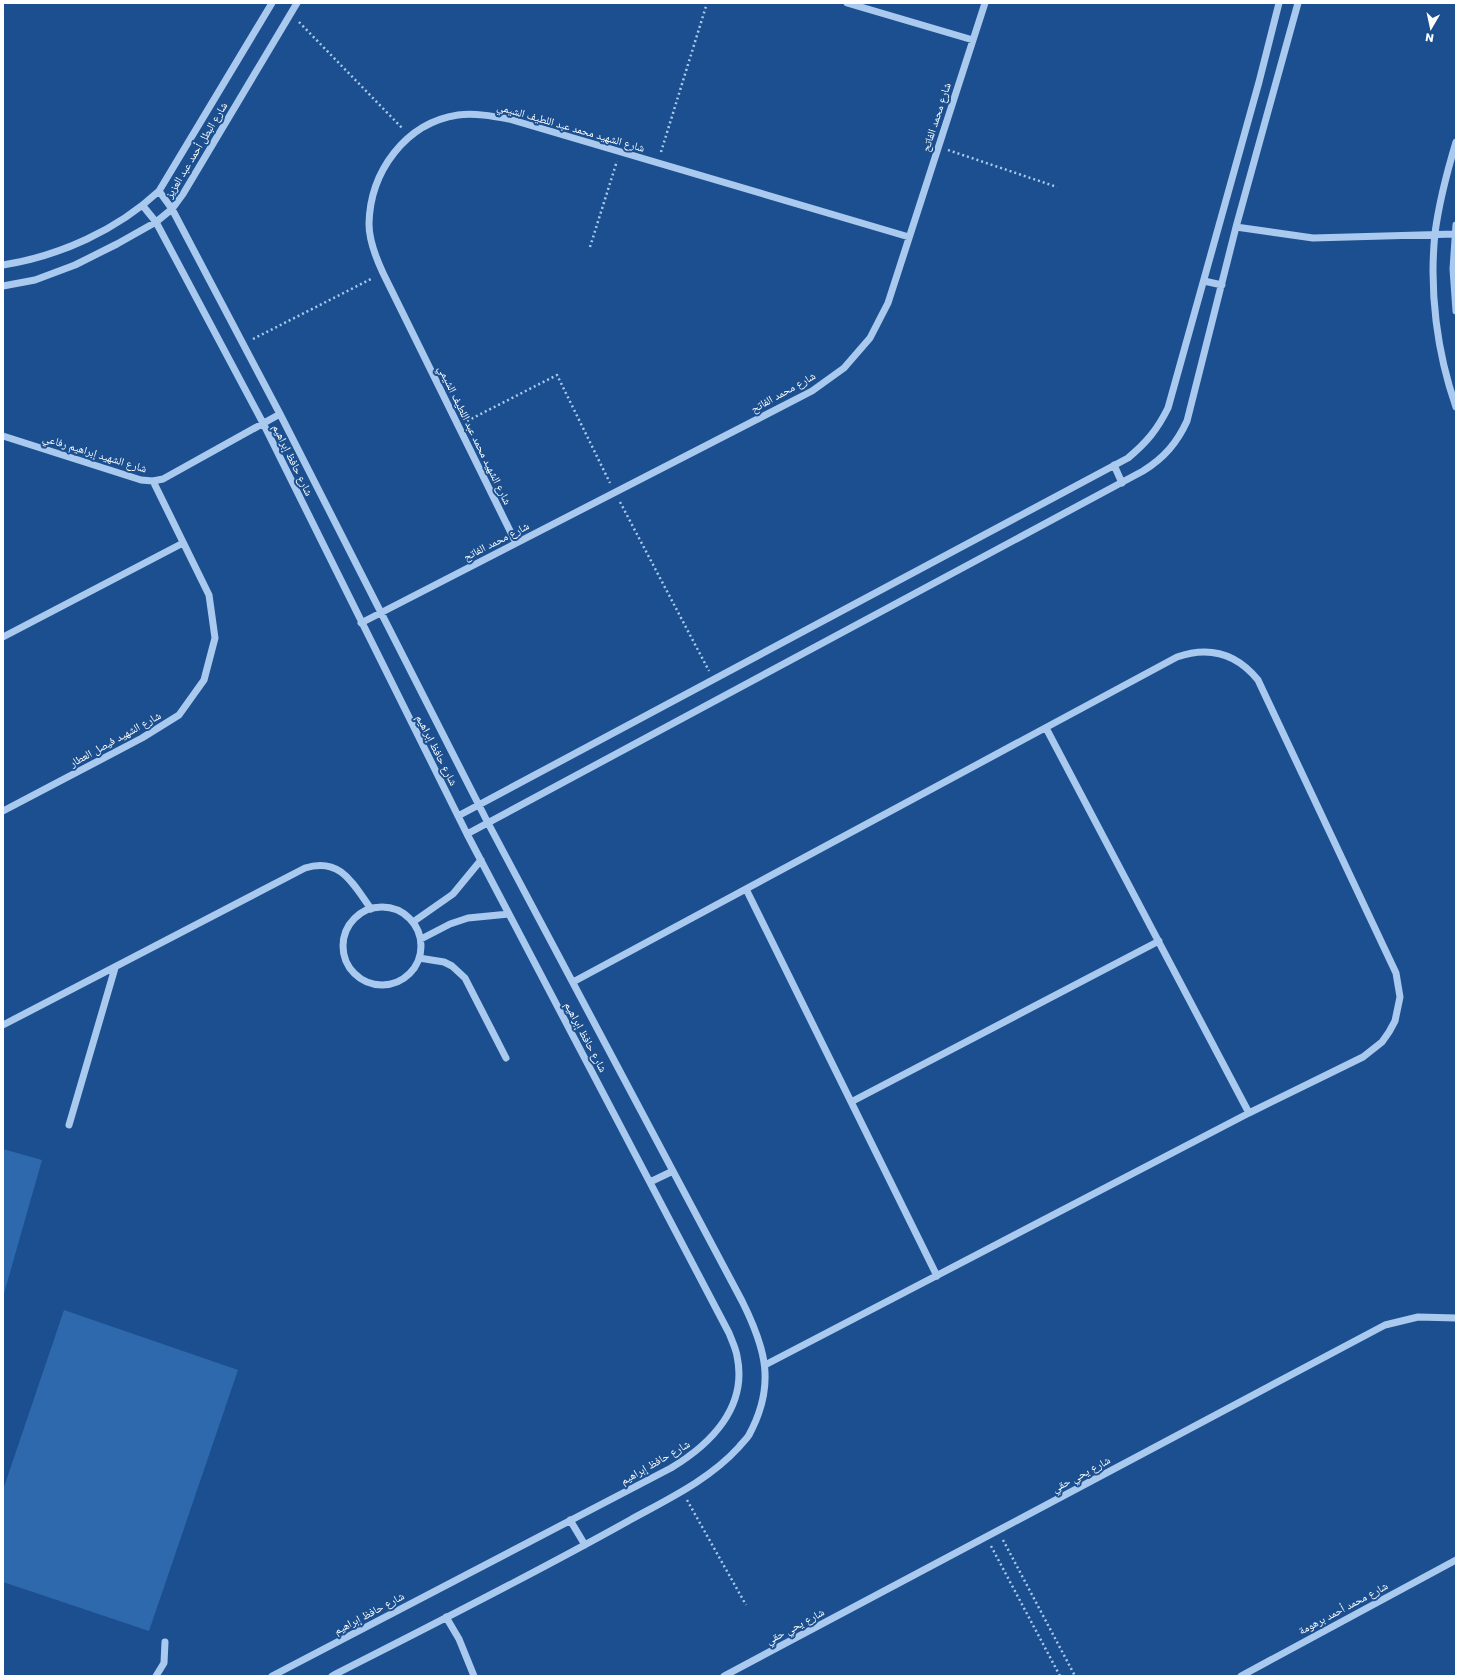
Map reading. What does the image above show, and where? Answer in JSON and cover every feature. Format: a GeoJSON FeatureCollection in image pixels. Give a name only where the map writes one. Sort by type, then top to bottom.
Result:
{"type":"FeatureCollection","features":[{"type":"Feature","properties":{"kind":"street","name":"شارع البطل أحمد عبد العزيز"},"geometry":{"type":"LineString","coordinates":[[3,265],[48,254],[81,241],[113,225],[144,206],[159,191],[272,3]]}},
{"type":"Feature","properties":{"kind":"street","name":"شارع البطل أحمد عبد العزيز"},"geometry":{"type":"LineString","coordinates":[[3,286],[35,280],[75,265],[156,222],[172,209],[183,194],[297,3]]}},
{"type":"Feature","properties":{"kind":"street"},"geometry":{"type":"LineString","coordinates":[[847,3],[973,40]]}},
{"type":"Feature","properties":{"kind":"street","name":"شارع محمد الفاتح"},"geometry":{"type":"LineString","coordinates":[[361,623],[812,390],[844,368],[870,338],[888,303],[985,3]]}},
{"type":"Feature","properties":{"kind":"street"},"geometry":{"type":"LineString","coordinates":[[458,816],[1128,458],[1145,444],[1158,427],[1168,408],[1259,82],[1279,3]]}},
{"type":"Feature","properties":{"kind":"street"},"geometry":{"type":"LineString","coordinates":[[467,834],[1122,483],[1158,462],[1170,450],[1180,436],[1187,421],[1236,227],[1298,3]]}},
{"type":"Feature","properties":{"kind":"street","name":"شارع الشهيد محمد عبد اللطيف الشيمي"},"geometry":{"type":"LineString","coordinates":[[516,543],[373,250],[369,225],[371,200],[379,176],[392,154],[410,136],[432,123],[457,115],[484,114],[509,119],[909,237]]}},
{"type":"Feature","properties":{"kind":"street"},"geometry":{"type":"LineString","coordinates":[[1456,142],[1444,183],[1435,234],[1434,284],[1438,336],[1449,388],[1456,407]]}},
{"type":"Feature","properties":{"kind":"street","name":"شارع حافظ إبراهيم"},"geometry":{"type":"LineString","coordinates":[[159,191],[172,209],[243,343],[488,823],[754,1327],[762,1348],[764,1365],[765,1382],[760,1410],[748,1436],[729,1458],[707,1476],[585,1545],[332,1676]]}},
{"type":"Feature","properties":{"kind":"street","name":"شارع حافظ إبراهيم"},"geometry":{"type":"LineString","coordinates":[[144,206],[156,222],[263,423],[467,834],[729,1333],[737,1357],[738,1382],[733,1404],[723,1424],[708,1442],[691,1456],[672,1468],[272,1676]]}},
{"type":"Feature","properties":{"kind":"street"},"geometry":{"type":"LineString","coordinates":[[1456,224],[1453,269],[1456,311]]}},
{"type":"Feature","properties":{"kind":"street"},"geometry":{"type":"LineString","coordinates":[[1236,227],[1312,238],[1455,234]]}},
{"type":"Feature","properties":{"kind":"street"},"geometry":{"type":"LineString","coordinates":[[1204,281],[1222,285]]}},
{"type":"Feature","properties":{"kind":"street","name":"شارع الشهيد إبراهيم رفاعي"},"geometry":{"type":"LineString","coordinates":[[3,436],[141,480],[153,481],[163,479],[280,414]]}},
{"type":"Feature","properties":{"kind":"street"},"geometry":{"type":"LineString","coordinates":[[1114,465],[1122,483]]}},
{"type":"Feature","properties":{"kind":"street","name":"شارع الشهيد فيصل العطار"},"geometry":{"type":"LineString","coordinates":[[3,811],[142,738],[179,715],[204,680],[215,638],[209,595],[182,543],[153,481]]}},
{"type":"Feature","properties":{"kind":"street"},"geometry":{"type":"LineString","coordinates":[[3,637],[182,543]]}},
{"type":"Feature","properties":{"kind":"street"},"geometry":{"type":"LineString","coordinates":[[573,982],[1177,657],[1204,652],[1222,654],[1242,664],[1258,680],[1396,973],[1400,997],[1398,1009],[1389,1032],[1373,1050],[1363,1057],[1249,1114],[764,1365]]}},
{"type":"Feature","properties":{"kind":"street"},"geometry":{"type":"LineString","coordinates":[[1046,728],[1249,1114]]}},
{"type":"Feature","properties":{"kind":"street"},"geometry":{"type":"LineString","coordinates":[[413,922],[453,894],[481,860]]}},
{"type":"Feature","properties":{"kind":"street"},"geometry":{"type":"LineString","coordinates":[[3,1025],[305,868],[312,866],[329,866],[338,870],[346,875],[371,909]]}},
{"type":"Feature","properties":{"kind":"street"},"geometry":{"type":"LineString","coordinates":[[746,890],[937,1276]]}},
{"type":"Feature","properties":{"kind":"street"},"geometry":{"type":"LineString","coordinates":[[380,907],[399,910],[413,922],[421,939],[419,958],[409,974],[393,983],[375,984],[358,976],[347,961],[344,952],[345,934],[355,918],[371,909],[380,907]]}},
{"type":"Feature","properties":{"kind":"street"},"geometry":{"type":"LineString","coordinates":[[421,939],[450,924],[468,918],[509,914]]}},
{"type":"Feature","properties":{"kind":"street"},"geometry":{"type":"LineString","coordinates":[[851,1102],[1159,941]]}},
{"type":"Feature","properties":{"kind":"street"},"geometry":{"type":"LineString","coordinates":[[419,958],[444,962],[456,969],[465,978],[506,1058]]}},
{"type":"Feature","properties":{"kind":"street"},"geometry":{"type":"LineString","coordinates":[[69,1125],[115,968]]}},
{"type":"Feature","properties":{"kind":"street"},"geometry":{"type":"LineString","coordinates":[[650,1182],[673,1171]]}},
{"type":"Feature","properties":{"kind":"street","name":"شارع يحي حقي"},"geometry":{"type":"LineString","coordinates":[[724,1676],[1385,1325],[1418,1317],[1456,1318]]}},
{"type":"Feature","properties":{"kind":"street"},"geometry":{"type":"LineString","coordinates":[[570,1520],[585,1545]]}},
{"type":"Feature","properties":{"kind":"street","name":"شارع محمد أحمد برهومة"},"geometry":{"type":"LineString","coordinates":[[1241,1676],[1456,1560]]}},
{"type":"Feature","properties":{"kind":"street"},"geometry":{"type":"LineString","coordinates":[[446,1617],[459,1639],[474,1676]]}},
{"type":"Feature","properties":{"kind":"street"},"geometry":{"type":"LineString","coordinates":[[156,1676],[164,1663],[165,1642]]}},
{"type":"Feature","properties":{"kind":"path"},"geometry":{"type":"LineString","coordinates":[[658,164],[707,3]]}},
{"type":"Feature","properties":{"kind":"path"},"geometry":{"type":"LineString","coordinates":[[290,14],[410,136]]}},
{"type":"Feature","properties":{"kind":"path"},"geometry":{"type":"LineString","coordinates":[[938,147],[1058,187]]}},
{"type":"Feature","properties":{"kind":"path"},"geometry":{"type":"LineString","coordinates":[[590,247],[620,152]]}},
{"type":"Feature","properties":{"kind":"path"},"geometry":{"type":"LineString","coordinates":[[243,343],[383,273]]}},
{"type":"Feature","properties":{"kind":"path"},"geometry":{"type":"LineString","coordinates":[[458,425],[557,375],[614,492],[713,679]]}},
{"type":"Feature","properties":{"kind":"path"},"geometry":{"type":"LineString","coordinates":[[682,1491],[746,1605]]}},
{"type":"Feature","properties":{"kind":"path"},"geometry":{"type":"LineString","coordinates":[[998,1530],[1075,1676]]}},
{"type":"Feature","properties":{"kind":"path"},"geometry":{"type":"LineString","coordinates":[[987,1537],[1060,1676]]}},
{"type":"Feature","properties":{"kind":"shaded area"},"geometry":{"type":"Polygon","coordinates":[[[3,1149],[42,1160],[3,1297],[3,1149]]]}},
{"type":"Feature","properties":{"kind":"shaded area"},"geometry":{"type":"Polygon","coordinates":[[[64,1310],[238,1370],[149,1631],[3,1582],[3,1490],[64,1310]]]}}]}
